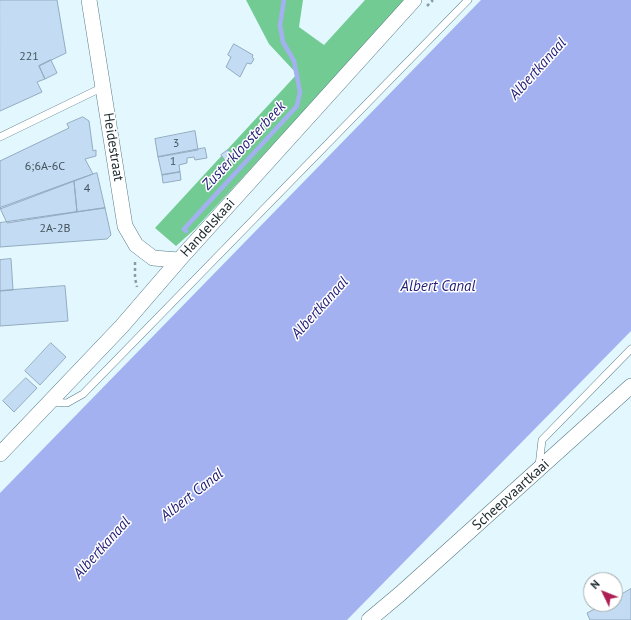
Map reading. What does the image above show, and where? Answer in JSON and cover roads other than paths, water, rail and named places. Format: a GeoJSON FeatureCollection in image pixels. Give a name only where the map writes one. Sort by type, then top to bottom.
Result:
{"type":"FeatureCollection","features":[{"type":"Feature","properties":{"kind":"street","name":"Heidestraat"},"geometry":{"type":"LineString","coordinates":[[89,0],[125,226],[136,245],[153,258],[179,260]]}},
{"type":"Feature","properties":{"kind":"street","name":"Handelskaai"},"geometry":{"type":"LineString","coordinates":[[0,454],[139,307],[179,260],[414,0]]}},
{"type":"Feature","properties":{"kind":"street","name":"Scheepvaartkaai"},"geometry":{"type":"LineString","coordinates":[[369,620],[391,602],[631,386]]}},
{"type":"Feature","properties":{"kind":"street","name":"Scheepvaartkaai"},"geometry":{"type":"LineString","coordinates":[[381,620],[391,602]]}},
{"type":"Feature","properties":{"kind":"lane"},"geometry":{"type":"LineString","coordinates":[[49,402],[67,404],[83,394],[468,0]]}},
{"type":"Feature","properties":{"kind":"lane"},"geometry":{"type":"LineString","coordinates":[[0,138],[103,87]]}},
{"type":"Feature","properties":{"kind":"lane"},"geometry":{"type":"LineString","coordinates":[[538,470],[542,440],[631,349]]}},
{"type":"Feature","properties":{"kind":"water","name":"Albert Canal"},"geometry":{"type":"Polygon","coordinates":[[[481,0],[631,0],[631,331],[347,620],[0,620],[0,493],[481,0]]]}},
{"type":"Feature","properties":{"kind":"waterway","name":"Zusterkloosterbeek"},"geometry":{"type":"LineString","coordinates":[[186,231],[184,229],[297,106],[300,92],[294,61],[283,42],[280,25],[284,0]]}},
{"type":"Feature","properties":{"kind":"water label","name":"Albertkanaal"},"geometry":{"type":"Point","coordinates":[538,69]}},
{"type":"Feature","properties":{"kind":"water label","name":"Albertkanaal"},"geometry":{"type":"Point","coordinates":[320,308]}},
{"type":"Feature","properties":{"kind":"water label","name":"Albertkanaal"},"geometry":{"type":"Point","coordinates":[102,548]}}]}
